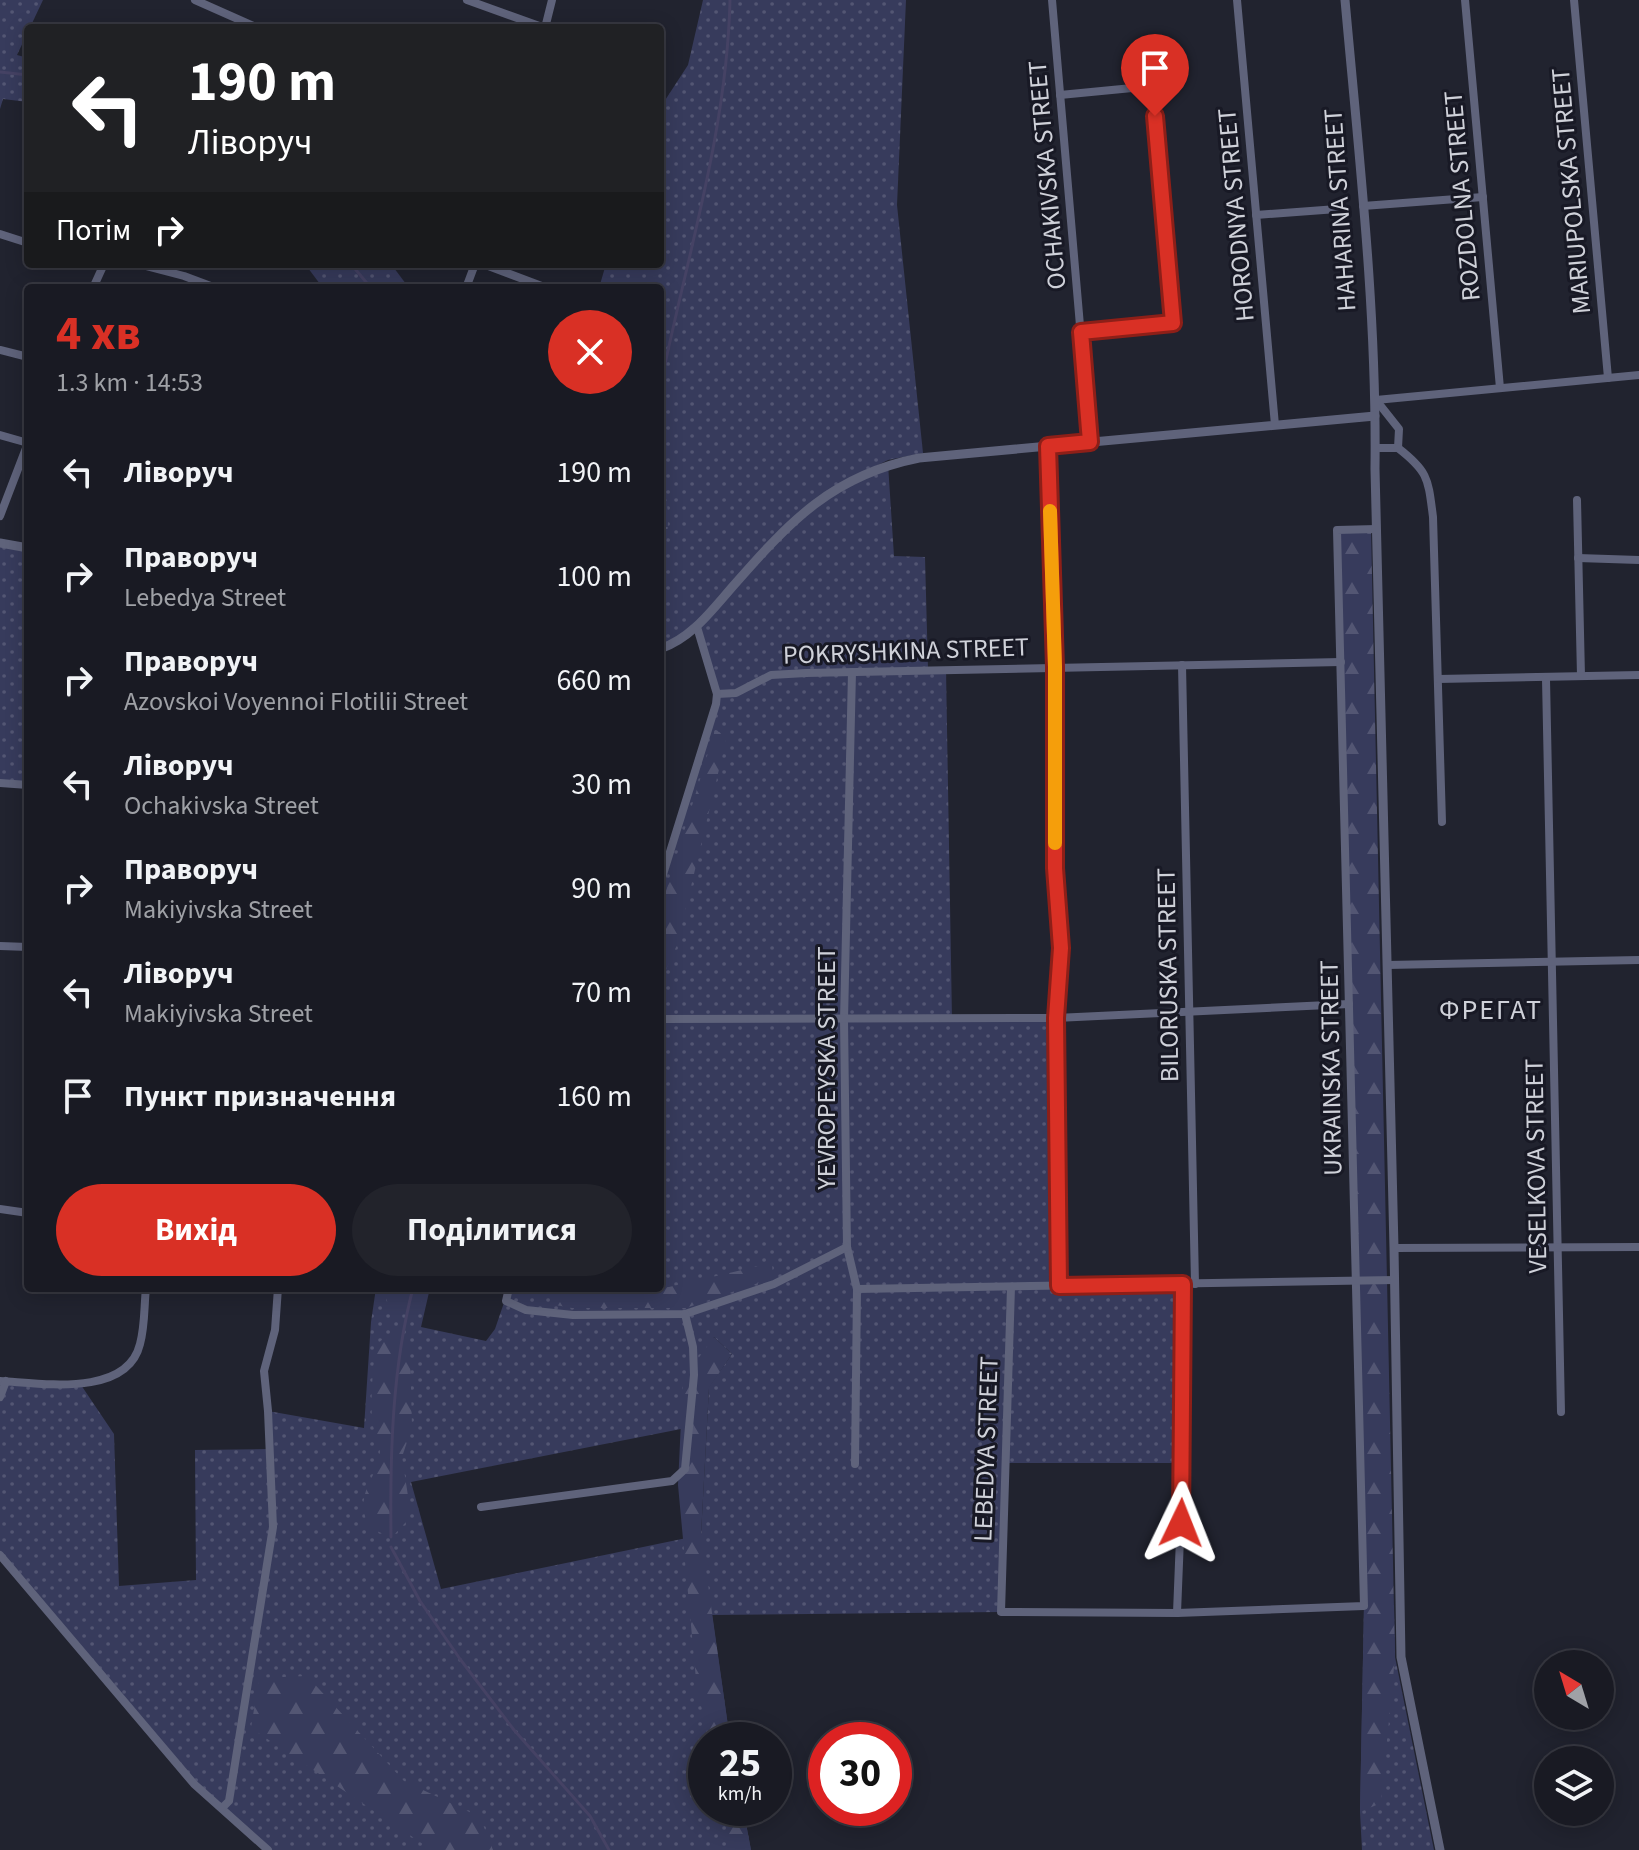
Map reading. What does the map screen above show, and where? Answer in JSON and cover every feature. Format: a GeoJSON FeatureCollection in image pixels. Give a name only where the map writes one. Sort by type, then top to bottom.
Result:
{"type":"FeatureCollection","features":[{"type":"Feature","properties":{"kind":"street"},"geometry":{"type":"LineString","coordinates":[[195,0],[249,24]]}},
{"type":"Feature","properties":{"kind":"street"},"geometry":{"type":"LineString","coordinates":[[467,0],[534,24]]}},
{"type":"Feature","properties":{"kind":"street"},"geometry":{"type":"LineString","coordinates":[[546,24],[552,0]]}},
{"type":"Feature","properties":{"kind":"street","name":"OCHAKIVSKA STREET"},"geometry":{"type":"LineString","coordinates":[[1052,0],[1090,442]]}},
{"type":"Feature","properties":{"kind":"street","name":"HORODNYA STREET"},"geometry":{"type":"LineString","coordinates":[[1237,0],[1275,425]]}},
{"type":"Feature","properties":{"kind":"street","name":"HAHARINA STREET"},"geometry":{"type":"LineString","coordinates":[[1345,0],[1376,400],[1376,529],[1401,1657],[1440,1850]]}},
{"type":"Feature","properties":{"kind":"street","name":"ROZDOLNA STREET"},"geometry":{"type":"LineString","coordinates":[[1465,0],[1500,388]]}},
{"type":"Feature","properties":{"kind":"street","name":"MARIUPOLSKA STREET"},"geometry":{"type":"LineString","coordinates":[[1574,0],[1608,378]]}},
{"type":"Feature","properties":{"kind":"street"},"geometry":{"type":"LineString","coordinates":[[1060,95],[1153,86],[1173,323],[1081,332]]}},
{"type":"Feature","properties":{"kind":"street"},"geometry":{"type":"LineString","coordinates":[[1363,206],[1483,197]]}},
{"type":"Feature","properties":{"kind":"street"},"geometry":{"type":"LineString","coordinates":[[1256,215],[1337,209]]}},
{"type":"Feature","properties":{"kind":"street"},"geometry":{"type":"LineString","coordinates":[[0,234],[24,242]]}},
{"type":"Feature","properties":{"kind":"street"},"geometry":{"type":"LineString","coordinates":[[153,268],[205,284]]}},
{"type":"Feature","properties":{"kind":"street"},"geometry":{"type":"LineString","coordinates":[[494,268],[536,284]]}},
{"type":"Feature","properties":{"kind":"street"},"geometry":{"type":"LineString","coordinates":[[0,350],[24,356]]}},
{"type":"Feature","properties":{"kind":"street"},"geometry":{"type":"LineString","coordinates":[[1376,400],[1639,375]]}},
{"type":"Feature","properties":{"kind":"street"},"geometry":{"type":"LineString","coordinates":[[1376,400],[1399,429],[1398,448]]}},
{"type":"Feature","properties":{"kind":"street"},"geometry":{"type":"LineString","coordinates":[[664,647],[680,641],[697,627],[772,542],[807,510],[855,477],[888,464],[919,458],[1048,449],[1090,442],[1375,416]]}},
{"type":"Feature","properties":{"kind":"street"},"geometry":{"type":"LineString","coordinates":[[0,435],[24,442]]}},
{"type":"Feature","properties":{"kind":"street"},"geometry":{"type":"LineString","coordinates":[[1375,448],[1398,448],[1422,467],[1430,494],[1442,822]]}},
{"type":"Feature","properties":{"kind":"street"},"geometry":{"type":"LineString","coordinates":[[1048,449],[1055,667],[1055,868],[1061,948],[1056,1018],[1059,1286]]}},
{"type":"Feature","properties":{"kind":"street"},"geometry":{"type":"LineString","coordinates":[[0,516],[24,453]]}},
{"type":"Feature","properties":{"kind":"street"},"geometry":{"type":"LineString","coordinates":[[1577,500],[1581,676]]}},
{"type":"Feature","properties":{"kind":"street","name":"UKRAINSKA STREET"},"geometry":{"type":"LineString","coordinates":[[1177,1613],[1364,1606],[1337,530],[1376,529]]}},
{"type":"Feature","properties":{"kind":"street"},"geometry":{"type":"LineString","coordinates":[[0,543],[24,547]]}},
{"type":"Feature","properties":{"kind":"street"},"geometry":{"type":"LineString","coordinates":[[1578,558],[1639,560]]}},
{"type":"Feature","properties":{"kind":"street"},"geometry":{"type":"LineString","coordinates":[[664,871],[716,704],[717,694],[697,627]]}},
{"type":"Feature","properties":{"kind":"street","name":"POKRYSHKINA STREET"},"geometry":{"type":"LineString","coordinates":[[717,694],[736,693],[771,675],[1341,662]]}},
{"type":"Feature","properties":{"kind":"street","name":"BILORUSKA STREET"},"geometry":{"type":"LineString","coordinates":[[1182,665],[1195,1284]]}},
{"type":"Feature","properties":{"kind":"street","name":"YEVROPEYSKA STREET"},"geometry":{"type":"LineString","coordinates":[[852,672],[844,1020],[847,1247],[857,1289],[855,1464]]}},
{"type":"Feature","properties":{"kind":"street"},"geometry":{"type":"LineString","coordinates":[[1438,679],[1639,675]]}},
{"type":"Feature","properties":{"kind":"street","name":"VESELKOVA STREET"},"geometry":{"type":"LineString","coordinates":[[1546,679],[1561,1412]]}},
{"type":"Feature","properties":{"kind":"street"},"geometry":{"type":"LineString","coordinates":[[0,783],[24,785]]}},
{"type":"Feature","properties":{"kind":"street"},"geometry":{"type":"LineString","coordinates":[[0,946],[24,947]]}},
{"type":"Feature","properties":{"kind":"street"},"geometry":{"type":"LineString","coordinates":[[1387,965],[1639,960]]}},
{"type":"Feature","properties":{"kind":"street"},"geometry":{"type":"LineString","coordinates":[[664,1019],[1056,1018],[1349,1004]]}},
{"type":"Feature","properties":{"kind":"street"},"geometry":{"type":"LineString","coordinates":[[0,1209],[24,1212]]}},
{"type":"Feature","properties":{"kind":"street"},"geometry":{"type":"LineString","coordinates":[[508,1292],[506,1301],[526,1310],[573,1315],[685,1314],[774,1284],[847,1247]]}},
{"type":"Feature","properties":{"kind":"street"},"geometry":{"type":"LineString","coordinates":[[1394,1248],[1639,1247]]}},
{"type":"Feature","properties":{"kind":"street"},"geometry":{"type":"LineString","coordinates":[[857,1289],[1395,1280]]}},
{"type":"Feature","properties":{"kind":"street"},"geometry":{"type":"LineString","coordinates":[[1177,1613],[1183,1463],[1183,1284]]}},
{"type":"Feature","properties":{"kind":"street","name":"LEBEDYA STREET"},"geometry":{"type":"LineString","coordinates":[[1011,1287],[1001,1612],[1177,1613]]}},
{"type":"Feature","properties":{"kind":"street"},"geometry":{"type":"LineString","coordinates":[[0,1397],[3,1381],[81,1385],[105,1380],[127,1365],[140,1347],[146,1292]]}},
{"type":"Feature","properties":{"kind":"street"},"geometry":{"type":"LineString","coordinates":[[222,1808],[229,1801],[273,1527],[264,1371],[275,1330],[278,1292]]}},
{"type":"Feature","properties":{"kind":"street"},"geometry":{"type":"LineString","coordinates":[[481,1507],[672,1481],[685,1469],[694,1375],[693,1347],[685,1314]]}},
{"type":"Feature","properties":{"kind":"street"},"geometry":{"type":"LineString","coordinates":[[0,1555],[194,1784],[268,1850]]}},
{"type":"Feature","properties":{"kind":"green space"},"geometry":{"type":"Polygon","coordinates":[[[0,0],[43,0],[32,24],[24,24],[24,40],[17,55],[24,57],[24,102],[3,99],[0,109],[0,0]]]}},
{"type":"Feature","properties":{"kind":"green space"},"geometry":{"type":"Polygon","coordinates":[[[703,0],[906,0],[897,205],[923,453],[888,460],[860,474],[888,464],[894,556],[925,557],[928,669],[946,669],[952,1020],[1056,1018],[1059,1285],[1183,1284],[1183,1463],[1006,1463],[1001,1612],[712,1615],[727,1722],[688,1722],[688,1826],[746,1826],[751,1850],[268,1850],[194,1784],[0,1555],[0,1397],[6,1381],[81,1385],[114,1434],[119,1586],[196,1580],[195,1450],[269,1449],[268,1411],[364,1428],[375,1292],[429,1292],[421,1327],[486,1341],[495,1329],[508,1292],[664,1292],[664,871],[716,704],[697,627],[664,647],[664,284],[600,284],[605,268],[664,268],[664,102],[688,65],[703,0]],[[714,1337],[681,1429],[411,1482],[441,1589],[701,1535],[709,1387],[732,1354],[714,1337]]]}},
{"type":"Feature","properties":{"kind":"green space"},"geometry":{"type":"Polygon","coordinates":[[[308,268],[394,268],[406,284],[320,284],[308,268]]]}},
{"type":"Feature","properties":{"kind":"green space"},"geometry":{"type":"Polygon","coordinates":[[[664,489],[668,525],[664,553],[664,489]]]}},
{"type":"Feature","properties":{"kind":"green space"},"geometry":{"type":"Polygon","coordinates":[[[1371,529],[1395,1657],[1381,1803],[1360,1812],[1364,1606],[1337,530],[1371,529]]]}},
{"type":"Feature","properties":{"kind":"green space"},"geometry":{"type":"Polygon","coordinates":[[[0,543],[24,547],[24,785],[0,783],[0,543]]]}},
{"type":"Feature","properties":{"kind":"green space"},"geometry":{"type":"Polygon","coordinates":[[[715,730],[727,736],[677,945],[664,973],[664,898],[715,730]]]}},
{"type":"Feature","properties":{"kind":"green space"},"geometry":{"type":"Polygon","coordinates":[[[772,1263],[773,1278],[686,1308],[572,1308],[550,1304],[552,1297],[664,1292],[664,1287],[772,1263]]]}},
{"type":"Feature","properties":{"kind":"green space"},"geometry":{"type":"Polygon","coordinates":[[[385,1292],[424,1292],[413,1313],[395,1312],[385,1292]]]}},
{"type":"Feature","properties":{"kind":"green space"},"geometry":{"type":"Polygon","coordinates":[[[386,1336],[405,1339],[410,1352],[412,1427],[402,1457],[410,1509],[406,1522],[393,1536],[372,1528],[365,1516],[364,1506],[364,1497],[379,1459],[380,1450],[372,1420],[372,1381],[376,1351],[386,1336]]]}},
{"type":"Feature","properties":{"kind":"green space"},"geometry":{"type":"Polygon","coordinates":[[[714,1337],[732,1354],[709,1388],[701,1535],[727,1722],[705,1722],[697,1690],[678,1485],[683,1379],[714,1337]]]}},
{"type":"Feature","properties":{"kind":"green space"},"geometry":{"type":"Polygon","coordinates":[[[1394,1605],[1395,1657],[1434,1850],[1362,1850],[1364,1606],[1394,1605]]]}},
{"type":"Feature","properties":{"kind":"green space"},"geometry":{"type":"Polygon","coordinates":[[[307,1676],[404,1781],[480,1817],[493,1850],[426,1850],[423,1844],[251,1728],[259,1678],[307,1676]]]}},
{"type":"Feature","properties":{"kind":"green space"},"geometry":{"type":"Polygon","coordinates":[[[727,1826],[746,1826],[751,1850],[730,1850],[727,1826]]]}},
{"type":"Feature","properties":{"kind":"waterway"},"geometry":{"type":"LineString","coordinates":[[664,370],[713,147],[727,49],[730,0]]}},
{"type":"Feature","properties":{"kind":"waterway"},"geometry":{"type":"LineString","coordinates":[[0,72],[24,75]]}},
{"type":"Feature","properties":{"kind":"waterway"},"geometry":{"type":"LineString","coordinates":[[354,268],[368,284]]}},
{"type":"Feature","properties":{"kind":"waterway"},"geometry":{"type":"LineString","coordinates":[[391,1537],[394,1412],[401,1349],[412,1292]]}},
{"type":"Feature","properties":{"kind":"waterway"},"geometry":{"type":"LineString","coordinates":[[391,1547],[420,1601],[460,1659],[514,1730],[590,1816],[609,1850]]}},
{"type":"Feature","properties":{"kind":"slow traffic"},"geometry":{"type":"LineString","coordinates":[[1050,511],[1055,667],[1055,843]]}},
{"type":"Feature","properties":{"kind":"district","name":"ФРЕГАТ"},"geometry":{"type":"Point","coordinates":[1491,1010]}},
{"type":"Feature","properties":{"kind":"route"},"geometry":{"type":"LineString","coordinates":[[1155,116],[1173,323],[1081,332],[1090,442],[1048,446],[1055,667],[1055,868],[1061,948],[1056,1018],[1059,1286],[1183,1284],[1181,1523]]}}]}
